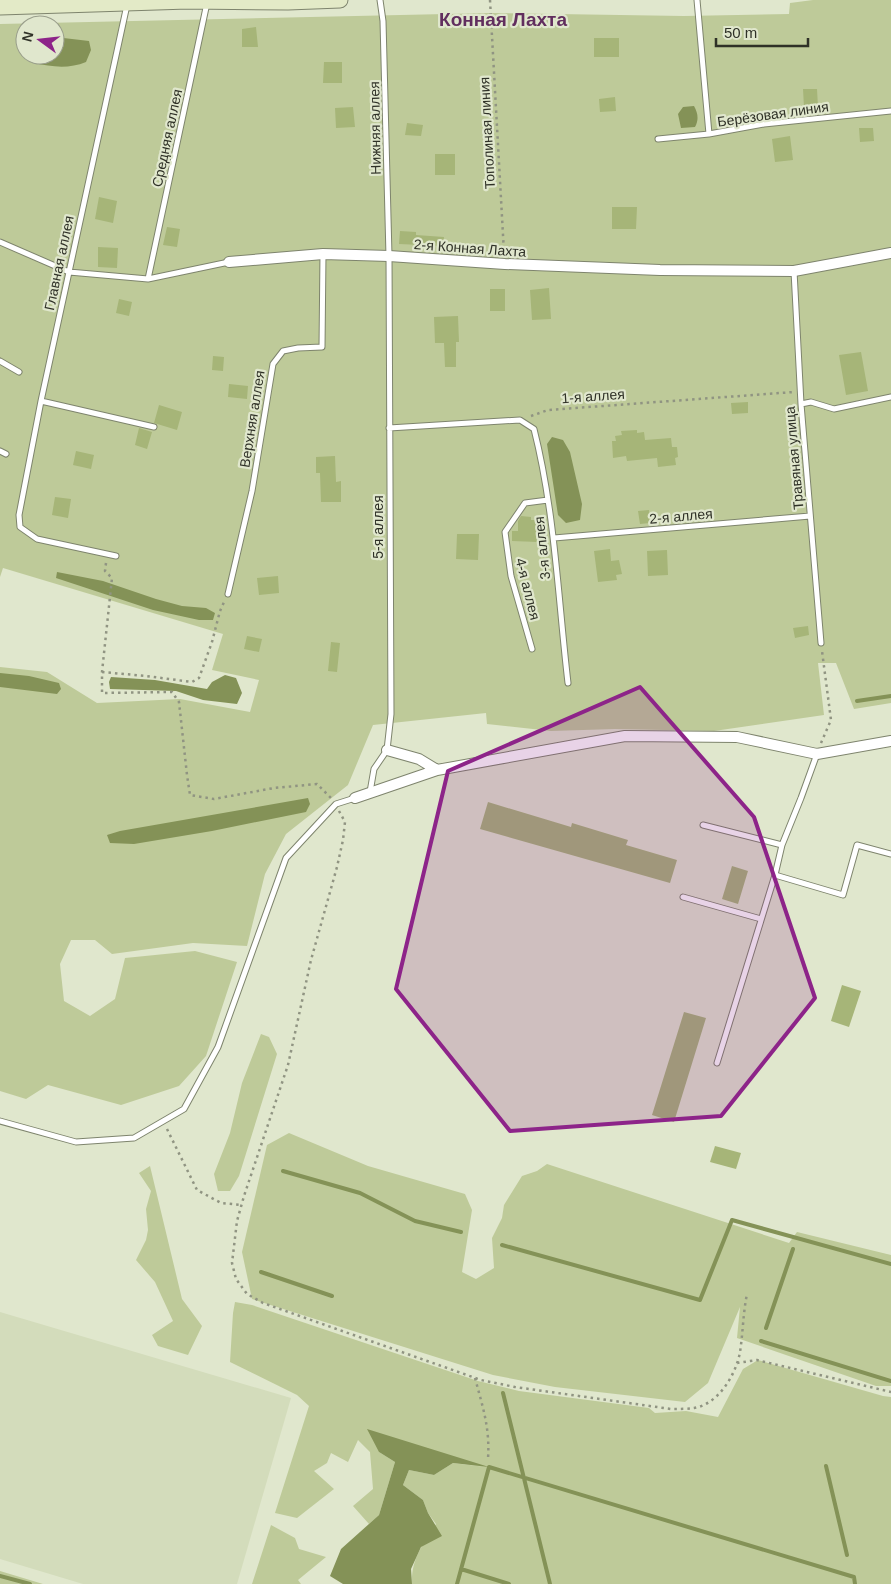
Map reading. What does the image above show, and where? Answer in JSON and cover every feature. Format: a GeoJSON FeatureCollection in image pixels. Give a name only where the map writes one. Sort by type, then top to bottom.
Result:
{"type":"FeatureCollection","features":[{"type":"Feature","properties":{"kind":"main road"},"geometry":{"type":"LineString","coordinates":[[0,7],[340,0]]}},
{"type":"Feature","properties":{"kind":"street","name":"2-я Конная Лахта"},"geometry":{"type":"LineString","coordinates":[[229,262],[323,254],[660,270],[794,271],[891,253]]}},
{"type":"Feature","properties":{"kind":"street"},"geometry":{"type":"LineString","coordinates":[[356,798],[437,770],[625,736],[737,737],[817,754],[891,741]]}},
{"type":"Feature","properties":{"kind":"street"},"geometry":{"type":"LineString","coordinates":[[387,750],[420,759],[437,770]]}},
{"type":"Feature","properties":{"kind":"lane","name":"Нижняя аллея"},"geometry":{"type":"LineString","coordinates":[[380,0],[383,22],[389,256]]}},
{"type":"Feature","properties":{"kind":"lane"},"geometry":{"type":"LineString","coordinates":[[697,0],[709,134]]}},
{"type":"Feature","properties":{"kind":"lane","name":"Средняя аллея"},"geometry":{"type":"LineString","coordinates":[[148,279],[208,2]]}},
{"type":"Feature","properties":{"kind":"lane","name":"Главная аллея"},"geometry":{"type":"LineString","coordinates":[[107,554],[37,539],[20,527],[19,514],[41,401],[127,4]]}},
{"type":"Feature","properties":{"kind":"lane","name":"Берёзовая линия"},"geometry":{"type":"LineString","coordinates":[[658,139],[709,134],[764,124],[891,111]]}},
{"type":"Feature","properties":{"kind":"lane","name":"2-я Конная Лахта"},"geometry":{"type":"LineString","coordinates":[[0,242],[69,272],[148,279],[229,262]]}},
{"type":"Feature","properties":{"kind":"lane","name":"Верхняя аллея"},"geometry":{"type":"LineString","coordinates":[[228,594],[252,491],[273,364],[283,351],[322,347],[323,254]]}},
{"type":"Feature","properties":{"kind":"lane","name":"5-я аллея"},"geometry":{"type":"LineString","coordinates":[[370,793],[374,769],[387,750],[391,714],[389,256]]}},
{"type":"Feature","properties":{"kind":"lane","name":"Травяная улица"},"geometry":{"type":"LineString","coordinates":[[794,271],[800,404],[821,643]]}},
{"type":"Feature","properties":{"kind":"lane"},"geometry":{"type":"LineString","coordinates":[[0,361],[19,372]]}},
{"type":"Feature","properties":{"kind":"lane"},"geometry":{"type":"LineString","coordinates":[[800,404],[811,402],[834,409],[891,397]]}},
{"type":"Feature","properties":{"kind":"lane"},"geometry":{"type":"LineString","coordinates":[[41,401],[154,427]]}},
{"type":"Feature","properties":{"kind":"lane"},"geometry":{"type":"LineString","coordinates":[[389,428],[520,420]]}},
{"type":"Feature","properties":{"kind":"lane","name":"3-я аллея"},"geometry":{"type":"LineString","coordinates":[[520,420],[534,429],[540,455],[554,538],[568,683]]}},
{"type":"Feature","properties":{"kind":"lane"},"geometry":{"type":"LineString","coordinates":[[0,451],[6,454]]}},
{"type":"Feature","properties":{"kind":"lane","name":"4-я аллея"},"geometry":{"type":"LineString","coordinates":[[532,649],[510,576],[505,532],[525,503],[548,500]]}},
{"type":"Feature","properties":{"kind":"lane","name":"2-я аллея"},"geometry":{"type":"LineString","coordinates":[[554,538],[810,516]]}},
{"type":"Feature","properties":{"kind":"lane"},"geometry":{"type":"LineString","coordinates":[[107,554],[116,556]]}},
{"type":"Feature","properties":{"kind":"lane"},"geometry":{"type":"LineString","coordinates":[[717,1063],[775,875],[782,845],[817,754]]}},
{"type":"Feature","properties":{"kind":"lane"},"geometry":{"type":"LineString","coordinates":[[0,1121],[76,1142],[134,1138],[184,1109],[218,1047],[286,858],[336,804],[356,798]]}},
{"type":"Feature","properties":{"kind":"lane"},"geometry":{"type":"LineString","coordinates":[[703,825],[782,845]]}},
{"type":"Feature","properties":{"kind":"lane"},"geometry":{"type":"LineString","coordinates":[[775,875],[843,895],[858,845],[891,854]]}},
{"type":"Feature","properties":{"kind":"lane"},"geometry":{"type":"LineString","coordinates":[[682,897],[761,919]]}},
{"type":"Feature","properties":{"kind":"path","name":"Тополиная линия"},"geometry":{"type":"LineString","coordinates":[[490,0],[505,264]]}},
{"type":"Feature","properties":{"kind":"path","name":"1-я аллея"},"geometry":{"type":"LineString","coordinates":[[520,420],[548,410],[800,392]]}},
{"type":"Feature","properties":{"kind":"path"},"geometry":{"type":"LineString","coordinates":[[107,554],[105,571],[112,578],[102,672],[102,693],[172,692],[179,702],[186,775],[190,795],[214,799],[274,788],[318,784],[336,804],[345,822],[344,840],[338,867],[311,960],[288,1065],[269,1116],[241,1205],[232,1263],[236,1279],[246,1294],[296,1316],[350,1332],[475,1378],[515,1387],[671,1409],[695,1408],[714,1400],[732,1375],[740,1351],[743,1312],[747,1294]]}},
{"type":"Feature","properties":{"kind":"path"},"geometry":{"type":"LineString","coordinates":[[102,672],[192,682],[199,678],[212,642],[220,610],[228,594]]}},
{"type":"Feature","properties":{"kind":"path"},"geometry":{"type":"LineString","coordinates":[[817,754],[831,720],[821,643]]}},
{"type":"Feature","properties":{"kind":"path"},"geometry":{"type":"LineString","coordinates":[[163,1121],[197,1190],[221,1203],[241,1205]]}},
{"type":"Feature","properties":{"kind":"path"},"geometry":{"type":"LineString","coordinates":[[737,1363],[756,1360],[891,1392]]}},
{"type":"Feature","properties":{"kind":"path"},"geometry":{"type":"LineString","coordinates":[[475,1378],[488,1427],[488,1460]]}},
{"type":"Feature","properties":{"kind":"highlighted area"},"geometry":{"type":"Polygon","coordinates":[[[640,687],[754,817],[815,998],[721,1116],[510,1131],[396,989],[448,771],[640,687]]]}},
{"type":"Feature","properties":{"kind":"shaded area"},"geometry":{"type":"Polygon","coordinates":[[[813,0],[891,0],[891,703],[854,709],[836,663],[818,663],[824,715],[714,731],[615,729],[551,731],[487,724],[486,713],[373,725],[348,785],[286,834],[265,874],[247,946],[193,943],[112,954],[95,940],[71,940],[60,964],[64,1001],[90,1016],[115,999],[125,958],[195,951],[237,962],[206,1056],[179,1086],[121,1105],[48,1085],[26,1099],[0,1091],[0,667],[47,672],[97,703],[180,699],[250,712],[259,680],[212,670],[223,634],[3,568],[0,577],[0,24],[15,24],[15,65],[65,65],[65,23],[491,13],[684,16],[789,14],[790,3],[813,0]]]}},
{"type":"Feature","properties":{"kind":"shaded area"},"geometry":{"type":"Polygon","coordinates":[[[65,38],[89,41],[91,50],[86,62],[73,66],[43,65],[65,65],[65,38]]]}},
{"type":"Feature","properties":{"kind":"shaded area"},"geometry":{"type":"Polygon","coordinates":[[[694,106],[698,116],[695,127],[681,128],[678,114],[683,107],[694,106]]]}},
{"type":"Feature","properties":{"kind":"shaded area"},"geometry":{"type":"Polygon","coordinates":[[[552,437],[563,440],[570,452],[582,504],[580,520],[566,523],[558,515],[547,444],[552,437]]]}},
{"type":"Feature","properties":{"kind":"shaded area"},"geometry":{"type":"Polygon","coordinates":[[[57,572],[103,581],[156,599],[182,606],[206,608],[215,613],[213,620],[199,620],[153,610],[56,578],[57,572]]]}},
{"type":"Feature","properties":{"kind":"shaded area"},"geometry":{"type":"Polygon","coordinates":[[[0,673],[29,676],[59,683],[61,689],[57,694],[0,687],[0,673]]]}},
{"type":"Feature","properties":{"kind":"shaded area"},"geometry":{"type":"Polygon","coordinates":[[[225,675],[236,678],[242,693],[237,704],[203,700],[176,691],[110,689],[109,682],[111,677],[155,680],[207,689],[212,682],[225,675]]]}},
{"type":"Feature","properties":{"kind":"shaded area"},"geometry":{"type":"Polygon","coordinates":[[[308,798],[310,804],[306,812],[212,831],[134,844],[110,843],[107,835],[120,831],[308,798]]]}},
{"type":"Feature","properties":{"kind":"shaded area"},"geometry":{"type":"Polygon","coordinates":[[[261,1034],[269,1037],[277,1054],[239,1176],[230,1191],[218,1191],[214,1174],[230,1133],[242,1083],[261,1034]]]}},
{"type":"Feature","properties":{"kind":"shaded area"},"geometry":{"type":"Polygon","coordinates":[[[289,1133],[368,1166],[465,1194],[472,1210],[462,1272],[476,1279],[494,1268],[492,1238],[502,1218],[504,1205],[522,1176],[537,1171],[547,1164],[789,1243],[797,1232],[891,1255],[891,1386],[876,1386],[737,1338],[740,1307],[708,1383],[685,1402],[555,1387],[493,1375],[252,1299],[242,1252],[267,1145],[289,1133]]]}},
{"type":"Feature","properties":{"kind":"shaded area"},"geometry":{"type":"Polygon","coordinates":[[[150,1166],[182,1299],[202,1326],[188,1355],[158,1346],[152,1335],[173,1321],[155,1282],[136,1260],[146,1240],[148,1230],[146,1209],[151,1191],[139,1173],[150,1166]]]}},
{"type":"Feature","properties":{"kind":"shaded area"},"geometry":{"type":"Polygon","coordinates":[[[235,1302],[252,1305],[478,1381],[519,1391],[649,1408],[655,1413],[686,1411],[718,1417],[743,1369],[758,1360],[891,1397],[891,1584],[412,1584],[416,1559],[422,1545],[436,1524],[428,1513],[423,1500],[403,1485],[409,1470],[434,1475],[453,1463],[486,1467],[379,1452],[395,1462],[379,1515],[369,1524],[353,1506],[373,1489],[370,1452],[358,1440],[348,1462],[331,1453],[327,1463],[314,1471],[334,1489],[297,1518],[275,1513],[309,1406],[297,1395],[230,1362],[235,1302]]]}},
{"type":"Feature","properties":{"kind":"shaded area"},"geometry":{"type":"Polygon","coordinates":[[[0,1312],[291,1398],[237,1584],[83,1584],[0,1559],[0,1312]]]}},
{"type":"Feature","properties":{"kind":"shaded area"},"geometry":{"type":"Polygon","coordinates":[[[367,1429],[489,1467],[453,1463],[434,1475],[409,1470],[403,1485],[423,1500],[428,1513],[442,1536],[421,1547],[411,1569],[412,1584],[343,1584],[330,1576],[341,1549],[379,1515],[395,1462],[379,1452],[367,1429]]]}},
{"type":"Feature","properties":{"kind":"shaded area"},"geometry":{"type":"Polygon","coordinates":[[[271,1525],[295,1538],[299,1549],[326,1557],[298,1580],[301,1584],[252,1584],[271,1525]]]}},
{"type":"Feature","properties":{"kind":"shaded area"},"geometry":{"type":"Polygon","coordinates":[[[0,1571],[43,1584],[0,1584],[0,1571]]]}},
{"type":"Feature","properties":{"kind":"building"},"geometry":{"type":"Polygon","coordinates":[[[256,27],[258,47],[242,47],[242,29],[256,27]]]}},
{"type":"Feature","properties":{"kind":"building"},"geometry":{"type":"Polygon","coordinates":[[[594,38],[619,38],[619,57],[594,57],[594,38]]]}},
{"type":"Feature","properties":{"kind":"building"},"geometry":{"type":"Polygon","coordinates":[[[324,62],[342,62],[342,83],[323,83],[324,62]]]}},
{"type":"Feature","properties":{"kind":"building"},"geometry":{"type":"Polygon","coordinates":[[[803,89],[817,89],[818,107],[804,107],[803,89]]]}},
{"type":"Feature","properties":{"kind":"building"},"geometry":{"type":"Polygon","coordinates":[[[615,97],[616,111],[600,112],[599,99],[615,97]]]}},
{"type":"Feature","properties":{"kind":"building"},"geometry":{"type":"Polygon","coordinates":[[[353,107],[355,127],[336,128],[335,108],[353,107]]]}},
{"type":"Feature","properties":{"kind":"building"},"geometry":{"type":"Polygon","coordinates":[[[407,123],[423,125],[421,136],[405,135],[407,123]]]}},
{"type":"Feature","properties":{"kind":"building"},"geometry":{"type":"Polygon","coordinates":[[[859,128],[873,128],[874,141],[860,142],[859,128]]]}},
{"type":"Feature","properties":{"kind":"building"},"geometry":{"type":"Polygon","coordinates":[[[790,136],[793,160],[775,162],[772,139],[790,136]]]}},
{"type":"Feature","properties":{"kind":"building"},"geometry":{"type":"Polygon","coordinates":[[[435,154],[455,154],[455,175],[435,175],[435,154]]]}},
{"type":"Feature","properties":{"kind":"building"},"geometry":{"type":"Polygon","coordinates":[[[99,197],[117,201],[113,223],[95,219],[99,197]]]}},
{"type":"Feature","properties":{"kind":"building"},"geometry":{"type":"Polygon","coordinates":[[[612,207],[637,207],[636,229],[612,229],[612,207]]]}},
{"type":"Feature","properties":{"kind":"building"},"geometry":{"type":"Polygon","coordinates":[[[167,227],[180,229],[177,247],[163,245],[167,227]]]}},
{"type":"Feature","properties":{"kind":"building"},"geometry":{"type":"Polygon","coordinates":[[[400,231],[416,232],[416,235],[444,237],[443,246],[399,244],[400,231]]]}},
{"type":"Feature","properties":{"kind":"building"},"geometry":{"type":"Polygon","coordinates":[[[98,247],[118,248],[117,268],[98,267],[98,247]]]}},
{"type":"Feature","properties":{"kind":"building"},"geometry":{"type":"Polygon","coordinates":[[[549,288],[551,319],[532,320],[530,290],[549,288]]]}},
{"type":"Feature","properties":{"kind":"building"},"geometry":{"type":"Polygon","coordinates":[[[490,289],[505,289],[505,311],[490,311],[490,289]]]}},
{"type":"Feature","properties":{"kind":"building"},"geometry":{"type":"Polygon","coordinates":[[[119,299],[132,302],[129,316],[116,313],[119,299]]]}},
{"type":"Feature","properties":{"kind":"building"},"geometry":{"type":"Polygon","coordinates":[[[458,316],[459,342],[456,342],[456,367],[445,367],[444,343],[435,343],[434,317],[458,316]]]}},
{"type":"Feature","properties":{"kind":"building"},"geometry":{"type":"Polygon","coordinates":[[[861,352],[868,391],[846,395],[839,355],[861,352]]]}},
{"type":"Feature","properties":{"kind":"building"},"geometry":{"type":"Polygon","coordinates":[[[213,356],[224,357],[223,371],[212,370],[213,356]]]}},
{"type":"Feature","properties":{"kind":"building"},"geometry":{"type":"Polygon","coordinates":[[[229,384],[248,386],[247,399],[228,397],[229,384]]]}},
{"type":"Feature","properties":{"kind":"building"},"geometry":{"type":"Polygon","coordinates":[[[748,402],[748,413],[732,414],[731,403],[748,402]]]}},
{"type":"Feature","properties":{"kind":"building"},"geometry":{"type":"Polygon","coordinates":[[[159,405],[182,412],[177,430],[154,423],[159,405]]]}},
{"type":"Feature","properties":{"kind":"building"},"geometry":{"type":"Polygon","coordinates":[[[139,428],[152,432],[147,449],[135,445],[139,428]]]}},
{"type":"Feature","properties":{"kind":"building"},"geometry":{"type":"Polygon","coordinates":[[[637,430],[637,433],[644,432],[645,440],[671,438],[672,447],[677,447],[678,457],[675,458],[676,465],[658,467],[657,458],[627,461],[626,456],[613,458],[612,441],[616,441],[615,436],[622,435],[621,431],[637,430]]]}},
{"type":"Feature","properties":{"kind":"building"},"geometry":{"type":"Polygon","coordinates":[[[76,451],[94,455],[91,469],[73,465],[76,451]]]}},
{"type":"Feature","properties":{"kind":"building"},"geometry":{"type":"Polygon","coordinates":[[[335,456],[336,482],[341,481],[341,502],[321,502],[320,473],[316,473],[316,457],[335,456]]]}},
{"type":"Feature","properties":{"kind":"building"},"geometry":{"type":"Polygon","coordinates":[[[55,497],[71,499],[68,518],[52,515],[55,497]]]}},
{"type":"Feature","properties":{"kind":"building"},"geometry":{"type":"Polygon","coordinates":[[[649,510],[650,523],[640,524],[638,511],[649,510]]]}},
{"type":"Feature","properties":{"kind":"building"},"geometry":{"type":"Polygon","coordinates":[[[521,516],[531,517],[531,520],[535,520],[535,524],[538,524],[538,542],[512,541],[512,531],[518,531],[518,521],[521,516]]]}},
{"type":"Feature","properties":{"kind":"building"},"geometry":{"type":"Polygon","coordinates":[[[457,534],[479,534],[478,560],[456,559],[457,534]]]}},
{"type":"Feature","properties":{"kind":"building"},"geometry":{"type":"Polygon","coordinates":[[[610,549],[611,561],[619,560],[622,574],[616,575],[617,580],[598,582],[594,551],[610,549]]]}},
{"type":"Feature","properties":{"kind":"building"},"geometry":{"type":"Polygon","coordinates":[[[667,550],[668,575],[648,576],[647,551],[667,550]]]}},
{"type":"Feature","properties":{"kind":"building"},"geometry":{"type":"Polygon","coordinates":[[[278,576],[279,593],[259,595],[257,578],[278,576]]]}},
{"type":"Feature","properties":{"kind":"building"},"geometry":{"type":"Polygon","coordinates":[[[808,626],[809,635],[795,638],[793,628],[808,626]]]}},
{"type":"Feature","properties":{"kind":"building"},"geometry":{"type":"Polygon","coordinates":[[[247,636],[262,639],[259,652],[244,649],[247,636]]]}},
{"type":"Feature","properties":{"kind":"building"},"geometry":{"type":"Polygon","coordinates":[[[331,642],[340,643],[337,672],[328,671],[331,642]]]}},
{"type":"Feature","properties":{"kind":"building"},"geometry":{"type":"Polygon","coordinates":[[[488,802],[571,827],[572,823],[628,840],[626,845],[677,860],[670,883],[480,829],[488,802]]]}},
{"type":"Feature","properties":{"kind":"building"},"geometry":{"type":"Polygon","coordinates":[[[732,866],[748,871],[738,904],[722,899],[732,866]]]}},
{"type":"Feature","properties":{"kind":"building"},"geometry":{"type":"Polygon","coordinates":[[[842,985],[861,991],[849,1027],[831,1021],[842,985]]]}},
{"type":"Feature","properties":{"kind":"building"},"geometry":{"type":"Polygon","coordinates":[[[684,1012],[706,1018],[674,1122],[652,1115],[684,1012]]]}},
{"type":"Feature","properties":{"kind":"building"},"geometry":{"type":"Polygon","coordinates":[[[715,1146],[741,1153],[736,1169],[710,1162],[715,1146]]]}},
{"type":"Feature","properties":{"kind":"waterway"},"geometry":{"type":"LineString","coordinates":[[857,701],[891,696]]}},
{"type":"Feature","properties":{"kind":"waterway"},"geometry":{"type":"LineString","coordinates":[[283,1171],[360,1193],[415,1221],[461,1232]]}},
{"type":"Feature","properties":{"kind":"waterway"},"geometry":{"type":"LineString","coordinates":[[502,1245],[700,1300],[732,1220],[891,1264]]}},
{"type":"Feature","properties":{"kind":"waterway"},"geometry":{"type":"LineString","coordinates":[[766,1328],[793,1249]]}},
{"type":"Feature","properties":{"kind":"waterway"},"geometry":{"type":"LineString","coordinates":[[261,1272],[332,1296]]}},
{"type":"Feature","properties":{"kind":"waterway"},"geometry":{"type":"LineString","coordinates":[[761,1341],[891,1381]]}},
{"type":"Feature","properties":{"kind":"waterway"},"geometry":{"type":"LineString","coordinates":[[503,1393],[550,1584]]}},
{"type":"Feature","properties":{"kind":"waterway"},"geometry":{"type":"LineString","coordinates":[[826,1466],[847,1555]]}},
{"type":"Feature","properties":{"kind":"waterway"},"geometry":{"type":"LineString","coordinates":[[457,1584],[489,1467],[854,1577],[855,1584]]}},
{"type":"Feature","properties":{"kind":"waterway"},"geometry":{"type":"LineString","coordinates":[[461,1569],[509,1584]]}},
{"type":"Feature","properties":{"kind":"waterway"},"geometry":{"type":"LineString","coordinates":[[0,1576],[30,1584]]}},
{"type":"Feature","properties":{"kind":"district","name":"Конная Лахта"},"geometry":{"type":"Point","coordinates":[503,19]}}]}
